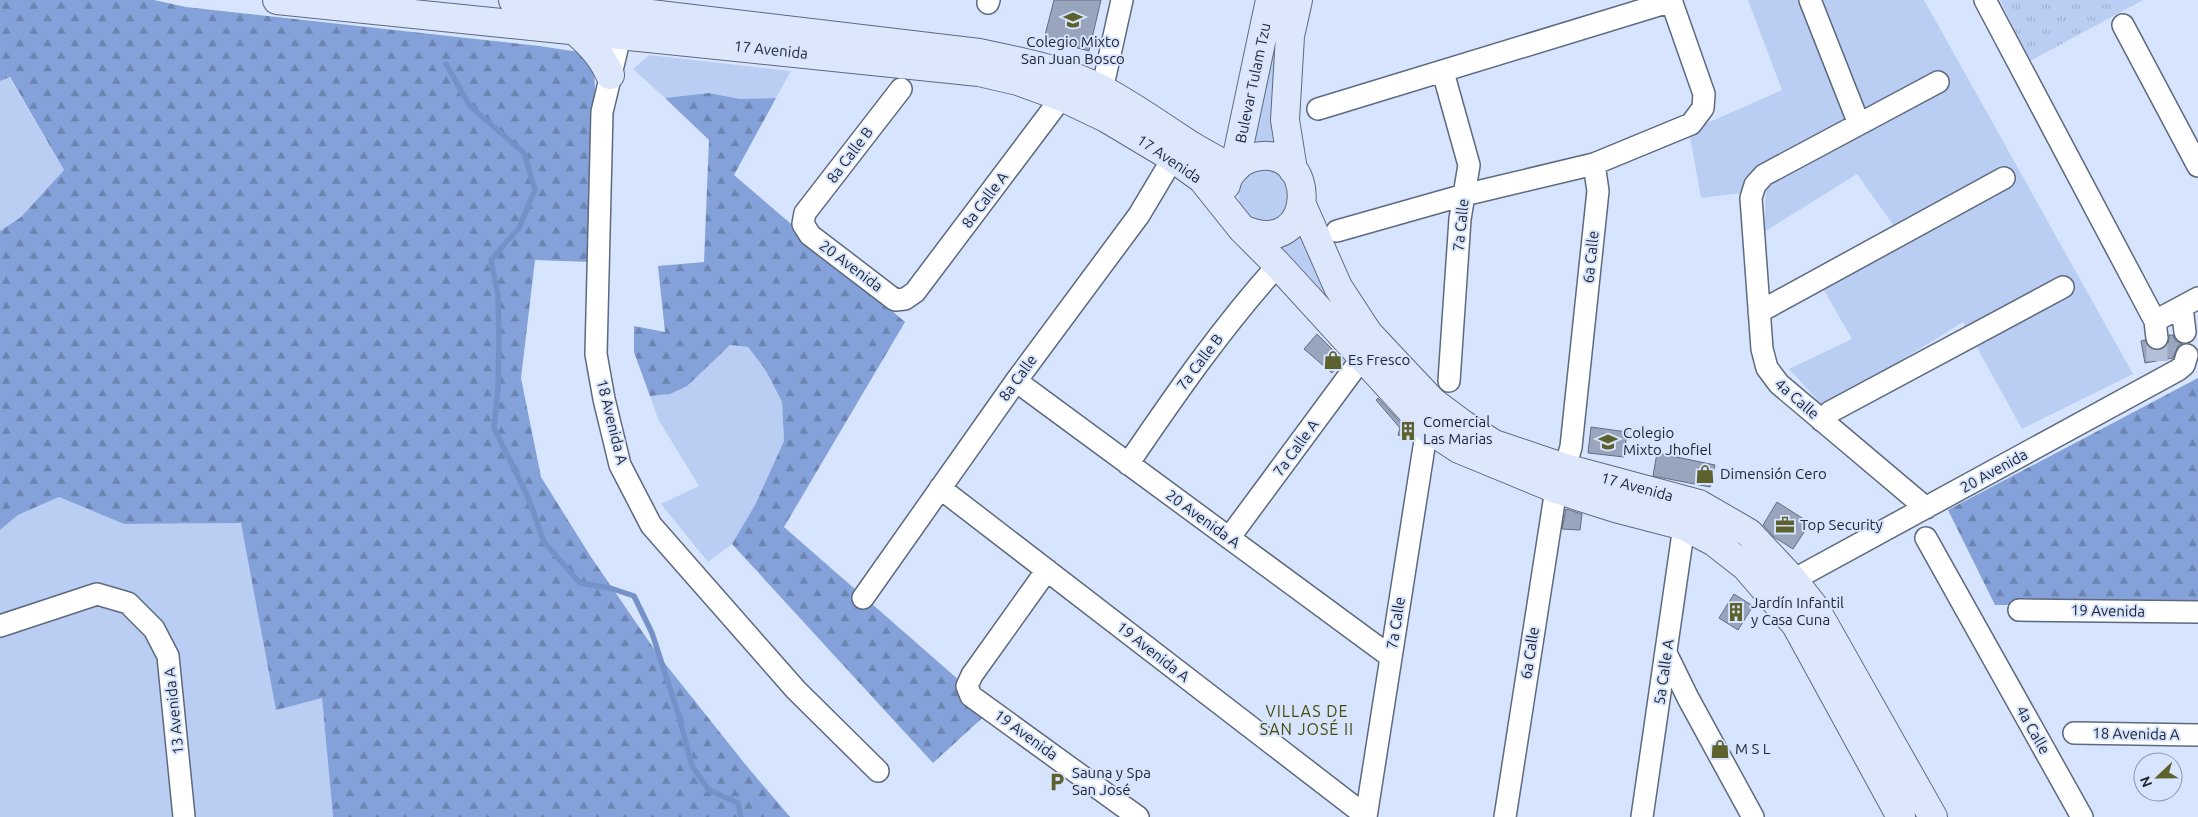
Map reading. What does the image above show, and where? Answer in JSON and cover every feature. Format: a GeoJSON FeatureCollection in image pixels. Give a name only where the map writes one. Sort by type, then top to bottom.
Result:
{"type":"FeatureCollection","features":[{"type":"Feature","properties":{"kind":"main road","name":"17 Avenida"},"geometry":{"type":"LineString","coordinates":[[277,0],[574,30],[623,22],[979,53],[1050,69],[1102,90],[1148,116],[1182,141],[1235,168]]}},
{"type":"Feature","properties":{"kind":"main road","name":"17 Avenida"},"geometry":{"type":"LineString","coordinates":[[514,0],[623,22],[979,72],[1018,80],[1062,97],[1106,118],[1174,158],[1202,180],[1234,218],[1427,428],[1459,449],[1560,479],[1698,504],[1749,533],[1793,580],[1815,608],[1933,817]]}},
{"type":"Feature","properties":{"kind":"main road","name":"Bulevar Tulam Tzu"},"geometry":{"type":"LineString","coordinates":[[1235,168],[1270,0]]}},
{"type":"Feature","properties":{"kind":"main road","name":"Bulevar Tulam Tzu"},"geometry":{"type":"LineString","coordinates":[[1293,170],[1286,120],[1290,36],[1298,0]]}},
{"type":"Feature","properties":{"kind":"main road"},"geometry":{"type":"LineString","coordinates":[[574,30],[591,44],[603,60],[610,75]]}},
{"type":"Feature","properties":{"kind":"main road"},"geometry":{"type":"LineString","coordinates":[[1259,156],[1272,157],[1284,161],[1293,170],[1300,180],[1303,192],[1302,205],[1293,221],[1278,233],[1260,235],[1234,218],[1225,188],[1235,168],[1247,160],[1259,156]]}},
{"type":"Feature","properties":{"kind":"main road","name":"17 Avenida"},"geometry":{"type":"LineString","coordinates":[[1302,205],[1338,287],[1368,333],[1433,402],[1494,444],[1615,508],[1684,526],[1714,542],[1746,567],[1796,625],[1901,817]]}},
{"type":"Feature","properties":{"kind":"street"},"geometry":{"type":"LineString","coordinates":[[1102,90],[1122,0]]}},
{"type":"Feature","properties":{"kind":"street"},"geometry":{"type":"LineString","coordinates":[[1985,0],[2156,329],[2190,302]]}},
{"type":"Feature","properties":{"kind":"street"},"geometry":{"type":"LineString","coordinates":[[1318,109],[1671,1],[1704,94],[1700,114],[1685,128],[1594,164],[1464,195],[1337,231]]}},
{"type":"Feature","properties":{"kind":"street"},"geometry":{"type":"LineString","coordinates":[[1816,2],[1859,124],[1938,82]]}},
{"type":"Feature","properties":{"kind":"street","name":"18 Avenida A"},"geometry":{"type":"LineString","coordinates":[[623,22],[602,112],[596,354],[604,399],[620,465],[651,525],[796,690],[878,772]]}},
{"type":"Feature","properties":{"kind":"street"},"geometry":{"type":"LineString","coordinates":[[2123,25],[2198,166]]}},
{"type":"Feature","properties":{"kind":"street","name":"7a Calle"},"geometry":{"type":"LineString","coordinates":[[1443,72],[1469,166],[1460,219],[1450,382]]}},
{"type":"Feature","properties":{"kind":"street","name":"8a Calle B"},"geometry":{"type":"LineString","coordinates":[[803,224],[806,213],[900,89]]}},
{"type":"Feature","properties":{"kind":"street","name":"8a Calle A"},"geometry":{"type":"LineString","coordinates":[[905,300],[915,292],[1062,97]]}},
{"type":"Feature","properties":{"kind":"street","name":"4a Calle"},"geometry":{"type":"LineString","coordinates":[[1859,124],[1764,175],[1755,185],[1751,198],[1762,349],[1767,368],[1779,384],[1926,508]]}},
{"type":"Feature","properties":{"kind":"street","name":"8a Calle"},"geometry":{"type":"LineString","coordinates":[[863,598],[1016,381],[1139,215],[1174,158]]}},
{"type":"Feature","properties":{"kind":"street","name":"6a Calle"},"geometry":{"type":"LineString","coordinates":[[1505,817],[1560,479],[1571,447],[1598,191],[1594,164]]}},
{"type":"Feature","properties":{"kind":"street"},"geometry":{"type":"LineString","coordinates":[[1759,312],[2004,178]]}},
{"type":"Feature","properties":{"kind":"street","name":"20 Avenida"},"geometry":{"type":"LineString","coordinates":[[803,224],[810,235],[895,300],[905,300]]}},
{"type":"Feature","properties":{"kind":"street","name":"7a Calle B"},"geometry":{"type":"LineString","coordinates":[[1128,464],[1190,373],[1278,265]]}},
{"type":"Feature","properties":{"kind":"street"},"geometry":{"type":"LineString","coordinates":[[1822,421],[1830,412],[2063,287]]}},
{"type":"Feature","properties":{"kind":"street"},"geometry":{"type":"LineString","coordinates":[[2185,332],[2190,302]]}},
{"type":"Feature","properties":{"kind":"street","name":"20 Avenida"},"geometry":{"type":"LineString","coordinates":[[1793,580],[2154,384],[2182,368],[2187,355]]}},
{"type":"Feature","properties":{"kind":"street","name":"7a Calle A"},"geometry":{"type":"LineString","coordinates":[[1229,538],[1362,358]]}},
{"type":"Feature","properties":{"kind":"street"},"geometry":{"type":"LineString","coordinates":[[2154,384],[2156,361]]}},
{"type":"Feature","properties":{"kind":"street","name":"20 Avenida A"},"geometry":{"type":"LineString","coordinates":[[1016,381],[1391,658]]}},
{"type":"Feature","properties":{"kind":"street","name":"7a Calle"},"geometry":{"type":"LineString","coordinates":[[1366,816],[1427,428]]}},
{"type":"Feature","properties":{"kind":"street","name":"19 Avenida A"},"geometry":{"type":"LineString","coordinates":[[940,488],[1366,816]]}},
{"type":"Feature","properties":{"kind":"street","name":"5a Calle A"},"geometry":{"type":"LineString","coordinates":[[1642,817],[1667,655],[1684,526]]}},
{"type":"Feature","properties":{"kind":"street","name":"4a Calle"},"geometry":{"type":"LineString","coordinates":[[1926,538],[2082,817]]}},
{"type":"Feature","properties":{"kind":"street","name":"19 Avenida"},"geometry":{"type":"LineString","coordinates":[[1047,570],[972,675],[967,686],[971,696],[1138,817]]}},
{"type":"Feature","properties":{"kind":"street","name":"13 Avenida A"},"geometry":{"type":"LineString","coordinates":[[0,626],[97,594],[128,603],[154,629],[168,656],[184,817]]}},
{"type":"Feature","properties":{"kind":"street","name":"19 Avenida"},"geometry":{"type":"LineString","coordinates":[[2019,610],[2198,612]]}},
{"type":"Feature","properties":{"kind":"street"},"geometry":{"type":"LineString","coordinates":[[1667,655],[1688,698],[1753,817]]}},
{"type":"Feature","properties":{"kind":"street","name":"18 Avenida A"},"geometry":{"type":"LineString","coordinates":[[2074,733],[2198,735]]}},
{"type":"Feature","properties":{"kind":"green space"},"geometry":{"type":"Polygon","coordinates":[[[0,0],[154,0],[186,7],[539,46],[586,53],[594,71],[595,88],[590,262],[535,260],[521,378],[541,477],[591,557],[659,656],[790,817],[333,817],[322,698],[276,710],[241,523],[124,524],[59,497],[18,515],[0,530],[0,231],[21,217],[64,170],[10,77],[0,81],[0,0]]]}},
{"type":"Feature","properties":{"kind":"green space"},"geometry":{"type":"Polygon","coordinates":[[[1748,0],[1924,0],[2133,374],[2022,429],[1963,322],[1825,408],[1789,369],[1852,339],[1817,278],[1901,236],[1857,174],[1764,232],[1766,190],[1701,198],[1689,131],[1782,90],[1748,0]]]}},
{"type":"Feature","properties":{"kind":"green space"},"geometry":{"type":"Polygon","coordinates":[[[2000,0],[2143,0],[2030,61],[2000,0]]]}},
{"type":"Feature","properties":{"kind":"green space"},"geometry":{"type":"Polygon","coordinates":[[[1276,3],[1285,157],[1247,156],[1276,3]]]}},
{"type":"Feature","properties":{"kind":"green space"},"geometry":{"type":"Polygon","coordinates":[[[649,55],[791,71],[776,98],[740,99],[709,93],[665,98],[633,69],[649,55]]]}},
{"type":"Feature","properties":{"kind":"green space"},"geometry":{"type":"Polygon","coordinates":[[[9,77],[64,170],[21,217],[0,231],[0,81],[9,77]]]}},
{"type":"Feature","properties":{"kind":"green space"},"geometry":{"type":"Polygon","coordinates":[[[709,93],[740,99],[776,98],[734,175],[905,322],[784,527],[992,709],[933,763],[732,544],[755,505],[784,441],[782,402],[765,369],[748,347],[730,345],[687,386],[670,394],[650,396],[634,352],[634,326],[665,332],[658,266],[704,262],[709,140],[665,98],[709,93]]]}},
{"type":"Feature","properties":{"kind":"green space"},"geometry":{"type":"Polygon","coordinates":[[[1257,170],[1275,172],[1282,176],[1291,191],[1283,216],[1268,222],[1259,222],[1251,218],[1244,212],[1240,204],[1241,186],[1247,177],[1257,170]]]}},
{"type":"Feature","properties":{"kind":"green space"},"geometry":{"type":"Polygon","coordinates":[[[1300,221],[1362,344],[1269,238],[1300,221]]]}},
{"type":"Feature","properties":{"kind":"green space"},"geometry":{"type":"Polygon","coordinates":[[[730,345],[748,347],[765,369],[782,402],[784,441],[755,505],[732,544],[708,562],[661,504],[699,486],[658,419],[650,396],[670,394],[730,345]]]}},
{"type":"Feature","properties":{"kind":"green space"},"geometry":{"type":"Polygon","coordinates":[[[2198,378],[2198,604],[1995,605],[1948,510],[2198,378]]]}},
{"type":"Feature","properties":{"kind":"green space"},"geometry":{"type":"Polygon","coordinates":[[[59,497],[124,524],[242,523],[276,709],[322,698],[333,817],[0,817],[0,530],[18,515],[59,497]]]}},
{"type":"Feature","properties":{"kind":"building","name":"Colegio Mixto San Juan Bosco"},"geometry":{"type":"Polygon","coordinates":[[[1054,0],[1101,0],[1089,51],[1044,39],[1054,0]]]}},
{"type":"Feature","properties":{"kind":"building"},"geometry":{"type":"Polygon","coordinates":[[[1317,334],[1343,360],[1332,373],[1304,349],[1317,334]]]}},
{"type":"Feature","properties":{"kind":"building"},"geometry":{"type":"Polygon","coordinates":[[[2169,335],[2173,335],[2175,340],[2182,344],[2178,346],[2173,358],[2145,363],[2141,341],[2145,340],[2152,349],[2159,350],[2168,343],[2169,335]]]}},
{"type":"Feature","properties":{"kind":"building"},"geometry":{"type":"Polygon","coordinates":[[[1378,398],[1413,436],[1413,439],[1398,435],[1400,428],[1376,400],[1378,398]]]}},
{"type":"Feature","properties":{"kind":"building","name":"Colegio Mixto Jhofiel"},"geometry":{"type":"Polygon","coordinates":[[[1591,427],[1627,432],[1624,457],[1588,453],[1591,427]]]}},
{"type":"Feature","properties":{"kind":"building"},"geometry":{"type":"Polygon","coordinates":[[[1657,453],[1715,465],[1710,487],[1653,476],[1657,453]]]}},
{"type":"Feature","properties":{"kind":"building","name":"Top Security"},"geometry":{"type":"Polygon","coordinates":[[[1777,502],[1810,523],[1793,549],[1774,537],[1763,525],[1777,502]]]}},
{"type":"Feature","properties":{"kind":"building"},"geometry":{"type":"Polygon","coordinates":[[[1566,509],[1582,514],[1580,530],[1562,529],[1566,509]]]}},
{"type":"Feature","properties":{"kind":"building","name":"Jardín Infantil y Casa Cuna"},"geometry":{"type":"Polygon","coordinates":[[[1734,594],[1753,606],[1738,630],[1719,618],[1734,594]]]}},
{"type":"Feature","properties":{"kind":"waterway"},"geometry":{"type":"LineString","coordinates":[[446,64],[470,106],[524,153],[535,190],[519,228],[491,260],[498,295],[499,340],[498,388],[494,428],[528,497],[544,542],[580,583],[610,588],[634,596],[652,633],[679,716],[692,766],[709,790],[738,803],[741,817]]}},
{"type":"Feature","properties":{"kind":"tunnel"},"geometry":{"type":"LineString","coordinates":[[2157,338],[2157,361]]}},
{"type":"Feature","properties":{"kind":"place","name":"Colegio Mixto San Juan Bosco"},"geometry":{"type":"Point","coordinates":[1073,20]}},
{"type":"Feature","properties":{"kind":"place","name":"Es Fresco"},"geometry":{"type":"Point","coordinates":[1333,360]}},
{"type":"Feature","properties":{"kind":"place","name":"Comercial Las Marias"},"geometry":{"type":"Point","coordinates":[1408,431]}},
{"type":"Feature","properties":{"kind":"place","name":"Colegio Mixto Jhofiel"},"geometry":{"type":"Point","coordinates":[1608,442]}},
{"type":"Feature","properties":{"kind":"place","name":"Dimensión Cero"},"geometry":{"type":"Point","coordinates":[1705,474]}},
{"type":"Feature","properties":{"kind":"place","name":"Top Security"},"geometry":{"type":"Point","coordinates":[1785,525]}},
{"type":"Feature","properties":{"kind":"place","name":"Jardín Infantil y Casa Cuna"},"geometry":{"type":"Point","coordinates":[1736,612]}},
{"type":"Feature","properties":{"kind":"place","name":"M S L"},"geometry":{"type":"Point","coordinates":[1720,749]}},
{"type":"Feature","properties":{"kind":"place","name":"Sauna y Spa San José"},"geometry":{"type":"Point","coordinates":[1057,782]}},
{"type":"Feature","properties":{"kind":"district","name":"VILLAS DE SAN JOSÉ II"},"geometry":{"type":"Point","coordinates":[1307,720]}}]}
